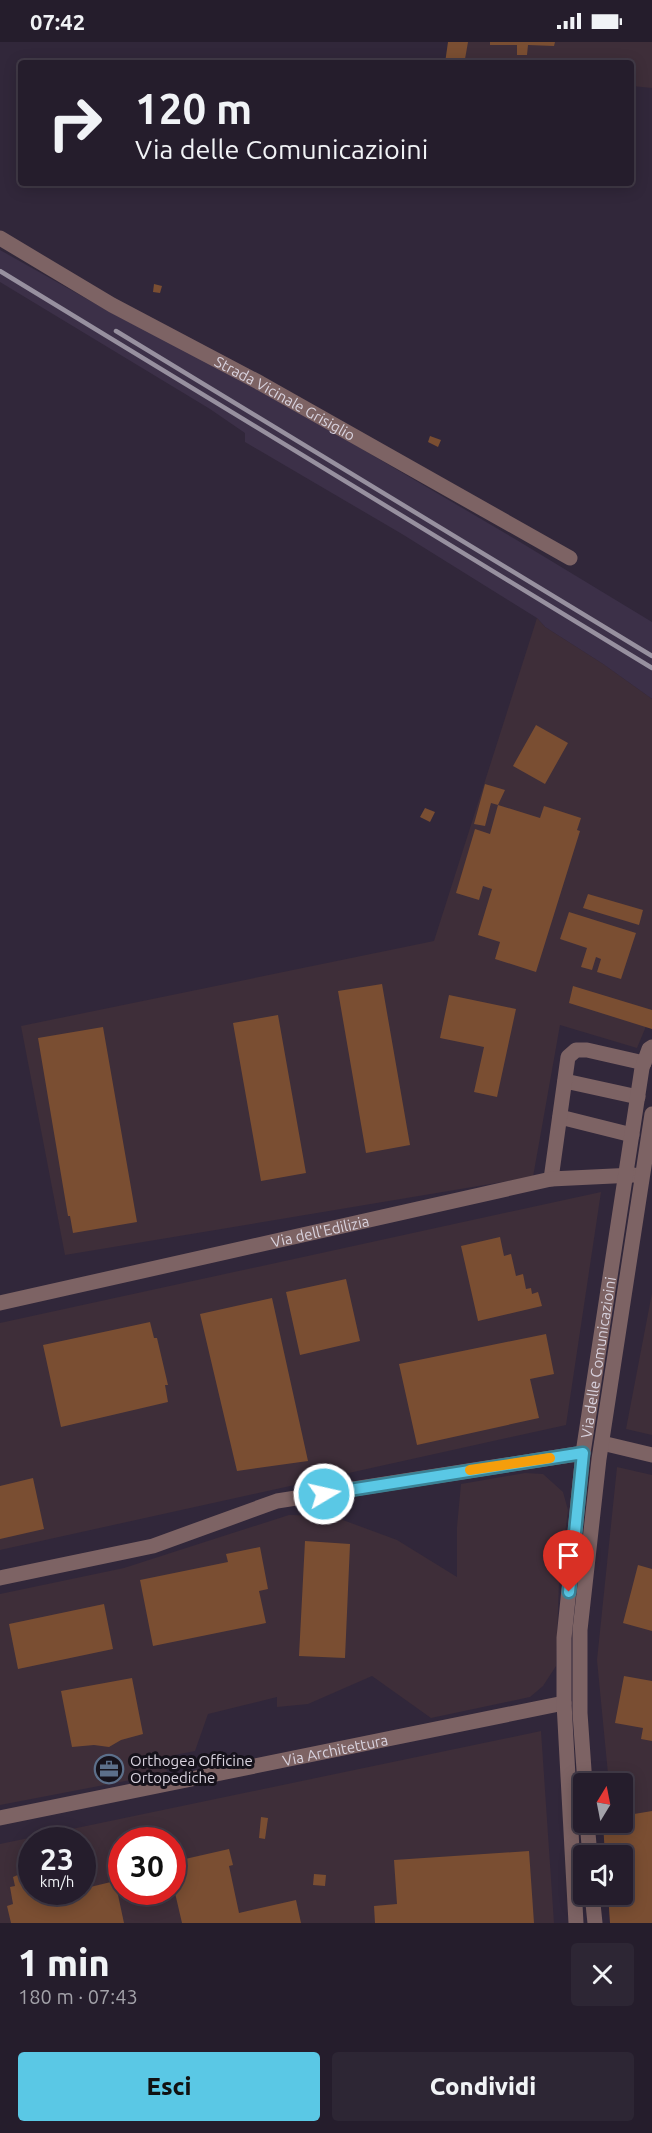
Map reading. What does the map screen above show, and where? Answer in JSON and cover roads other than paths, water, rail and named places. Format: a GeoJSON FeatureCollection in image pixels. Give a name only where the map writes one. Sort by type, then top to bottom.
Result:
{"type":"FeatureCollection","features":[{"type":"Feature","properties":{"kind":"street","name":"Strada Vicinale Grisiglio"},"geometry":{"type":"LineString","coordinates":[[0,238],[112,305],[260,383],[570,558]]}},
{"type":"Feature","properties":{"kind":"street","name":"Via delle Comunicazioini"},"geometry":{"type":"LineString","coordinates":[[576,1923],[564,1703],[564,1638],[583,1453],[638,1097],[644,1063],[652,1047]]}},
{"type":"Feature","properties":{"kind":"street"},"geometry":{"type":"LineString","coordinates":[[551,1179],[568,1057],[576,1050],[587,1050],[644,1063]]}},
{"type":"Feature","properties":{"kind":"street"},"geometry":{"type":"LineString","coordinates":[[565,1081],[638,1097]]}},
{"type":"Feature","properties":{"kind":"street","name":"Via delle Comunicazioini"},"geometry":{"type":"LineString","coordinates":[[584,1773],[580,1713],[580,1630],[602,1443],[652,1114]]}},
{"type":"Feature","properties":{"kind":"street"},"geometry":{"type":"LineString","coordinates":[[560,1117],[632,1135]]}},
{"type":"Feature","properties":{"kind":"street","name":"Via dell'Edilizia"},"geometry":{"type":"LineString","coordinates":[[0,1303],[551,1179],[642,1176]]}},
{"type":"Feature","properties":{"kind":"street"},"geometry":{"type":"LineString","coordinates":[[602,1443],[652,1455]]}},
{"type":"Feature","properties":{"kind":"street"},"geometry":{"type":"LineString","coordinates":[[0,1578],[153,1546],[277,1501],[583,1453]]}},
{"type":"Feature","properties":{"kind":"street","name":"Via Architettura"},"geometry":{"type":"LineString","coordinates":[[0,1818],[564,1703]]}},
{"type":"Feature","properties":{"kind":"street"},"geometry":{"type":"LineString","coordinates":[[593,1905],[594,1923]]}},
{"type":"Feature","properties":{"kind":"railway"},"geometry":{"type":"LineString","coordinates":[[0,271],[652,668]]}},
{"type":"Feature","properties":{"kind":"railway"},"geometry":{"type":"LineString","coordinates":[[116,331],[652,656]]}},
{"type":"Feature","properties":{"kind":"place","name":"Orthogea Officine Ortopediche"},"geometry":{"type":"Point","coordinates":[109,1769]}}]}
